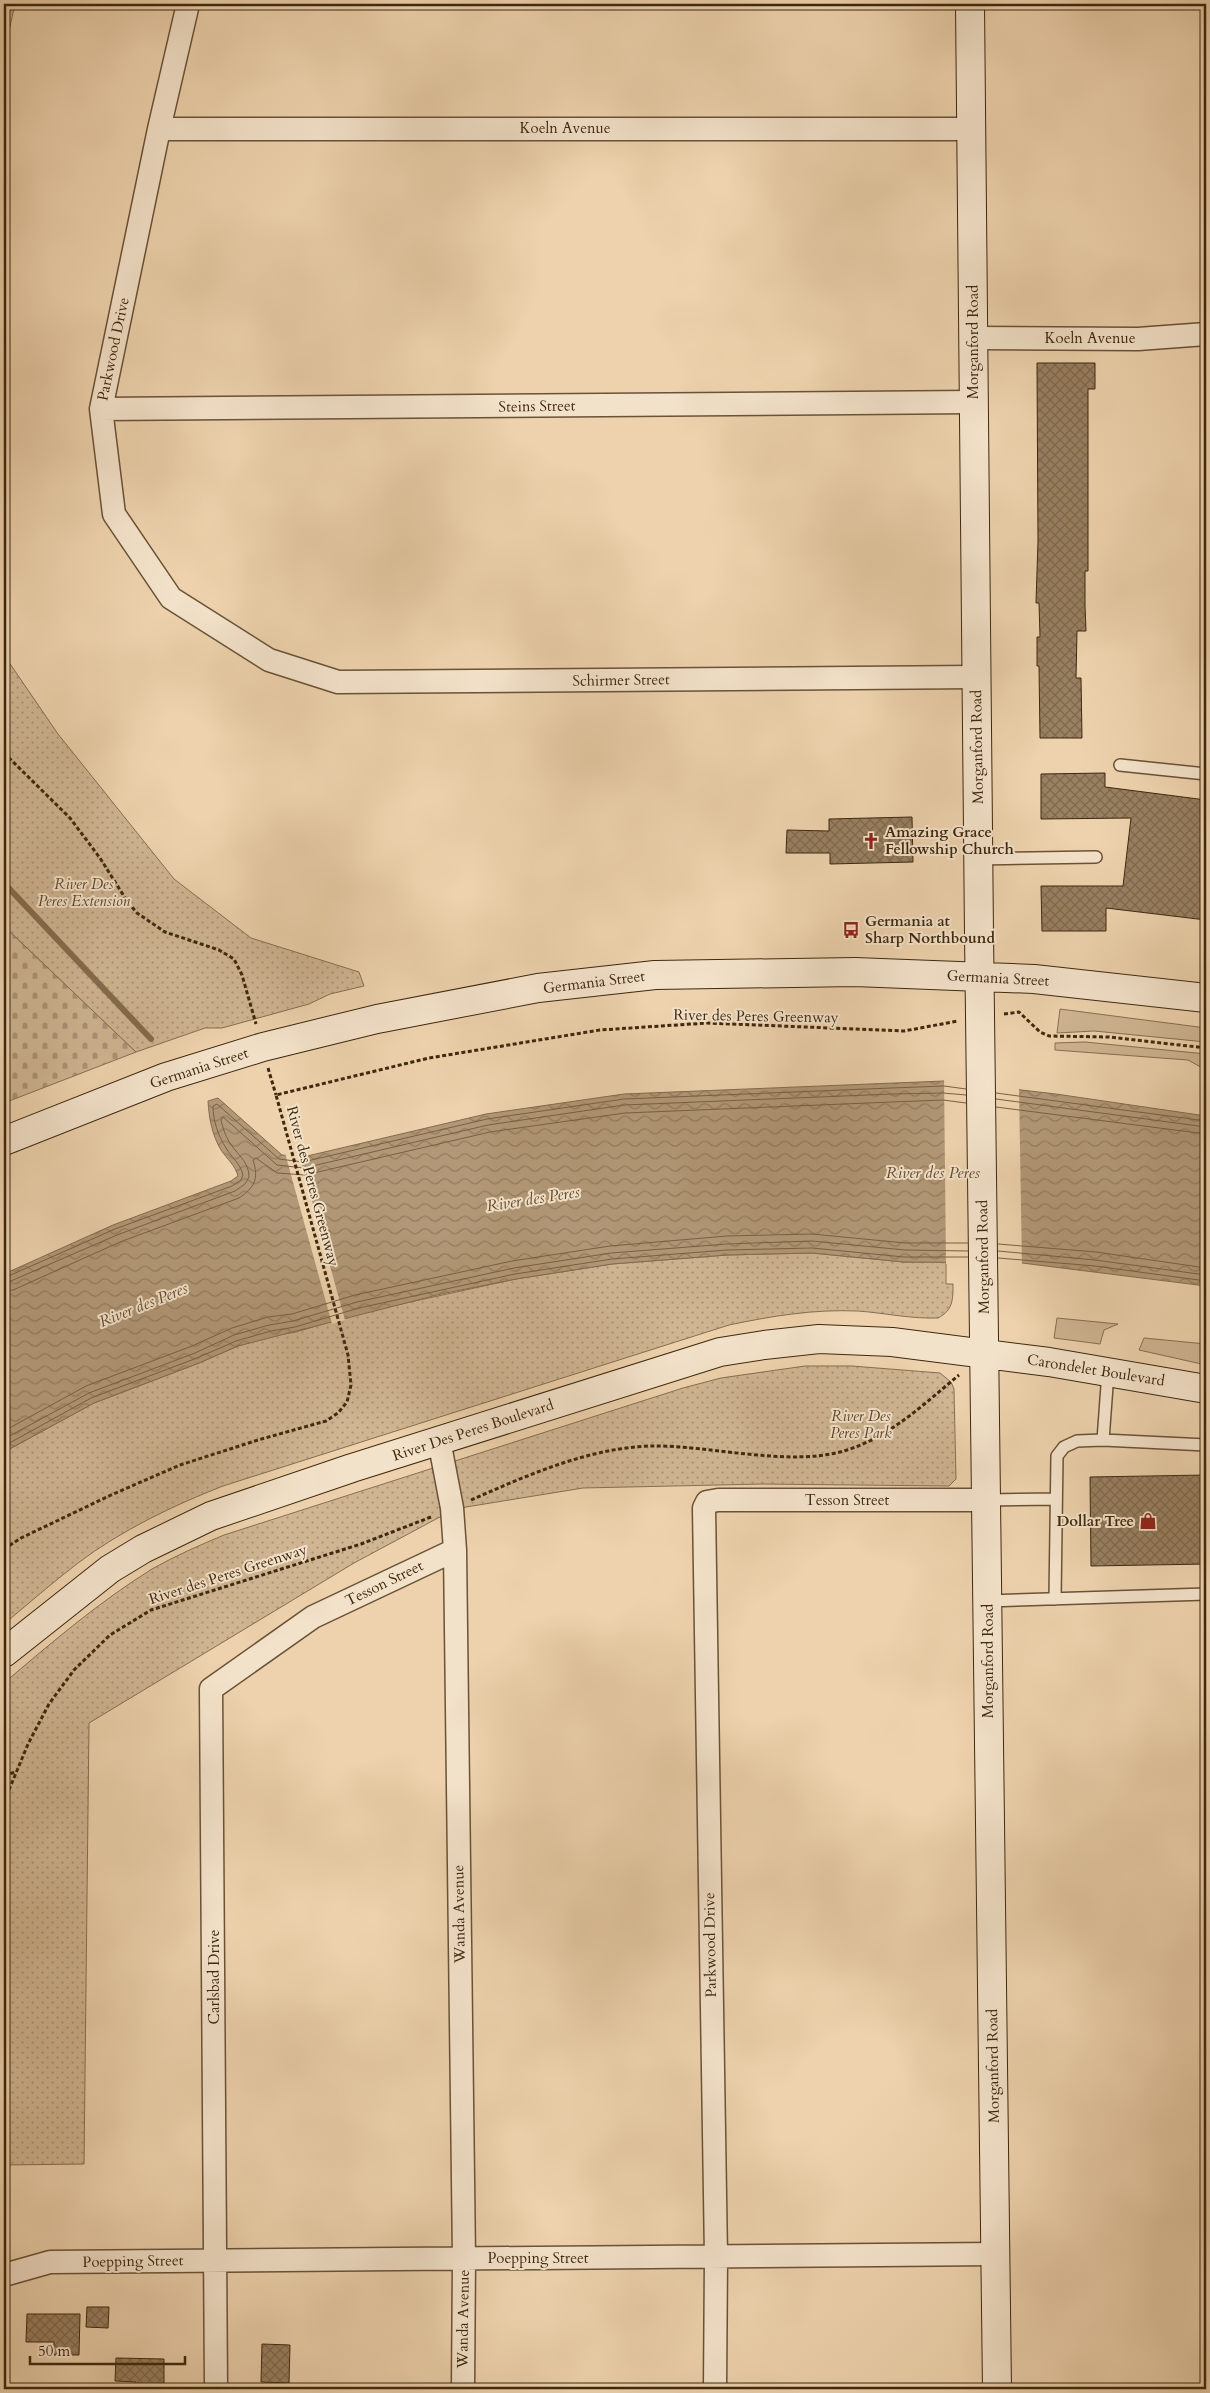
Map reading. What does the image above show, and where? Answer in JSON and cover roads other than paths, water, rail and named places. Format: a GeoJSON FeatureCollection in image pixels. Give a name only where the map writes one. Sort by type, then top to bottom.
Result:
{"type":"FeatureCollection","features":[{"type":"Feature","properties":{"kind":"main road","name":"Morganford Road"},"geometry":{"type":"LineString","coordinates":[[970,4],[979,976],[997,2389]]}},
{"type":"Feature","properties":{"kind":"main road","name":"Germania Street"},"geometry":{"type":"LineString","coordinates":[[4,1141],[166,1077],[253,1050],[377,1018],[538,988],[655,975],[796,972],[1034,979],[1206,998]]}},
{"type":"Feature","properties":{"kind":"main road","name":"River Des Peres Boulevard"},"geometry":{"type":"LineString","coordinates":[[4,1653],[110,1569],[175,1533],[245,1503],[687,1362],[742,1348],[804,1340],[848,1339],[892,1342],[985,1354]]}},
{"type":"Feature","properties":{"kind":"main road","name":"Carondelet Boulevard"},"geometry":{"type":"LineString","coordinates":[[985,1354],[1206,1389]]}},
{"type":"Feature","properties":{"kind":"street","name":"Parkwood Drive"},"geometry":{"type":"LineString","coordinates":[[188,4],[159,129],[101,410],[114,514],[171,598],[269,660]]}},
{"type":"Feature","properties":{"kind":"street","name":"Koeln Avenue"},"geometry":{"type":"LineString","coordinates":[[159,129],[972,129]]}},
{"type":"Feature","properties":{"kind":"street","name":"Koeln Avenue"},"geometry":{"type":"LineString","coordinates":[[974,338],[1138,339],[1206,334]]}},
{"type":"Feature","properties":{"kind":"street","name":"Steins Street"},"geometry":{"type":"LineString","coordinates":[[101,410],[974,402]]}},
{"type":"Feature","properties":{"kind":"street","name":"Schirmer Street"},"geometry":{"type":"LineString","coordinates":[[269,660],[338,682],[976,676]]}},
{"type":"Feature","properties":{"kind":"street","name":"Wanda Avenue"},"geometry":{"type":"LineString","coordinates":[[439,1440],[452,1508],[454,1550],[464,2258],[462,2389]]}},
{"type":"Feature","properties":{"kind":"street","name":"Tesson Street"},"geometry":{"type":"LineString","coordinates":[[708,1502],[718,1500],[986,1500]]}},
{"type":"Feature","properties":{"kind":"street","name":"Parkwood Drive"},"geometry":{"type":"LineString","coordinates":[[708,1502],[703,1513],[716,2257],[715,2389]]}},
{"type":"Feature","properties":{"kind":"street","name":"Tesson Street"},"geometry":{"type":"LineString","coordinates":[[313,1617],[454,1550]]}},
{"type":"Feature","properties":{"kind":"street","name":"Carlsbad Drive"},"geometry":{"type":"LineString","coordinates":[[216,2389],[211,1689],[313,1617]]}},
{"type":"Feature","properties":{"kind":"street","name":"Poepping Street"},"geometry":{"type":"LineString","coordinates":[[4,2275],[50,2262],[996,2254]]}},
{"type":"Feature","properties":{"kind":"lane"},"geometry":{"type":"LineString","coordinates":[[1120,765],[1206,774]]}},
{"type":"Feature","properties":{"kind":"lane"},"geometry":{"type":"LineString","coordinates":[[978,858],[1096,856]]}},
{"type":"Feature","properties":{"kind":"lane"},"geometry":{"type":"LineString","coordinates":[[1102,1440],[1108,1372]]}},
{"type":"Feature","properties":{"kind":"lane"},"geometry":{"type":"LineString","coordinates":[[1055,1598],[1058,1456],[1064,1447],[1076,1441],[1102,1440],[1206,1445]]}},
{"type":"Feature","properties":{"kind":"lane"},"geometry":{"type":"LineString","coordinates":[[986,1500],[1056,1499]]}},
{"type":"Feature","properties":{"kind":"lane"},"geometry":{"type":"LineString","coordinates":[[988,1601],[1206,1594]]}},
{"type":"Feature","properties":{"kind":"water","name":"River des Peres"},"geometry":{"type":"Polygon","coordinates":[[[944,1081],[1056,1094],[1206,1116],[1206,1286],[1022,1263],[904,1262],[812,1253],[727,1255],[612,1264],[516,1279],[441,1294],[238,1346],[94,1403],[4,1452],[4,1274],[113,1225],[231,1181],[238,1176],[215,1138],[210,1120],[208,1101],[218,1098],[282,1155],[303,1157],[486,1114],[624,1094],[944,1081]]]}},
{"type":"Feature","properties":{"kind":"waterway"},"geometry":{"type":"LineString","coordinates":[[4,883],[151,1039]]}},
{"type":"Feature","properties":{"kind":"place","name":"Amazing Grace Fellowship Church"},"geometry":{"type":"Point","coordinates":[871,841]}},
{"type":"Feature","properties":{"kind":"place","name":"Germania at Sharp Northbound"},"geometry":{"type":"Point","coordinates":[851,930]}},
{"type":"Feature","properties":{"kind":"place","name":"Dollar Tree"},"geometry":{"type":"Point","coordinates":[1148,1521]}},
{"type":"Feature","properties":{"kind":"park label","name":"River Des Peres Extension"},"geometry":{"type":"Point","coordinates":[84,892]}},
{"type":"Feature","properties":{"kind":"park label","name":"River Des Peres Park"},"geometry":{"type":"Point","coordinates":[861,1424]}}]}
